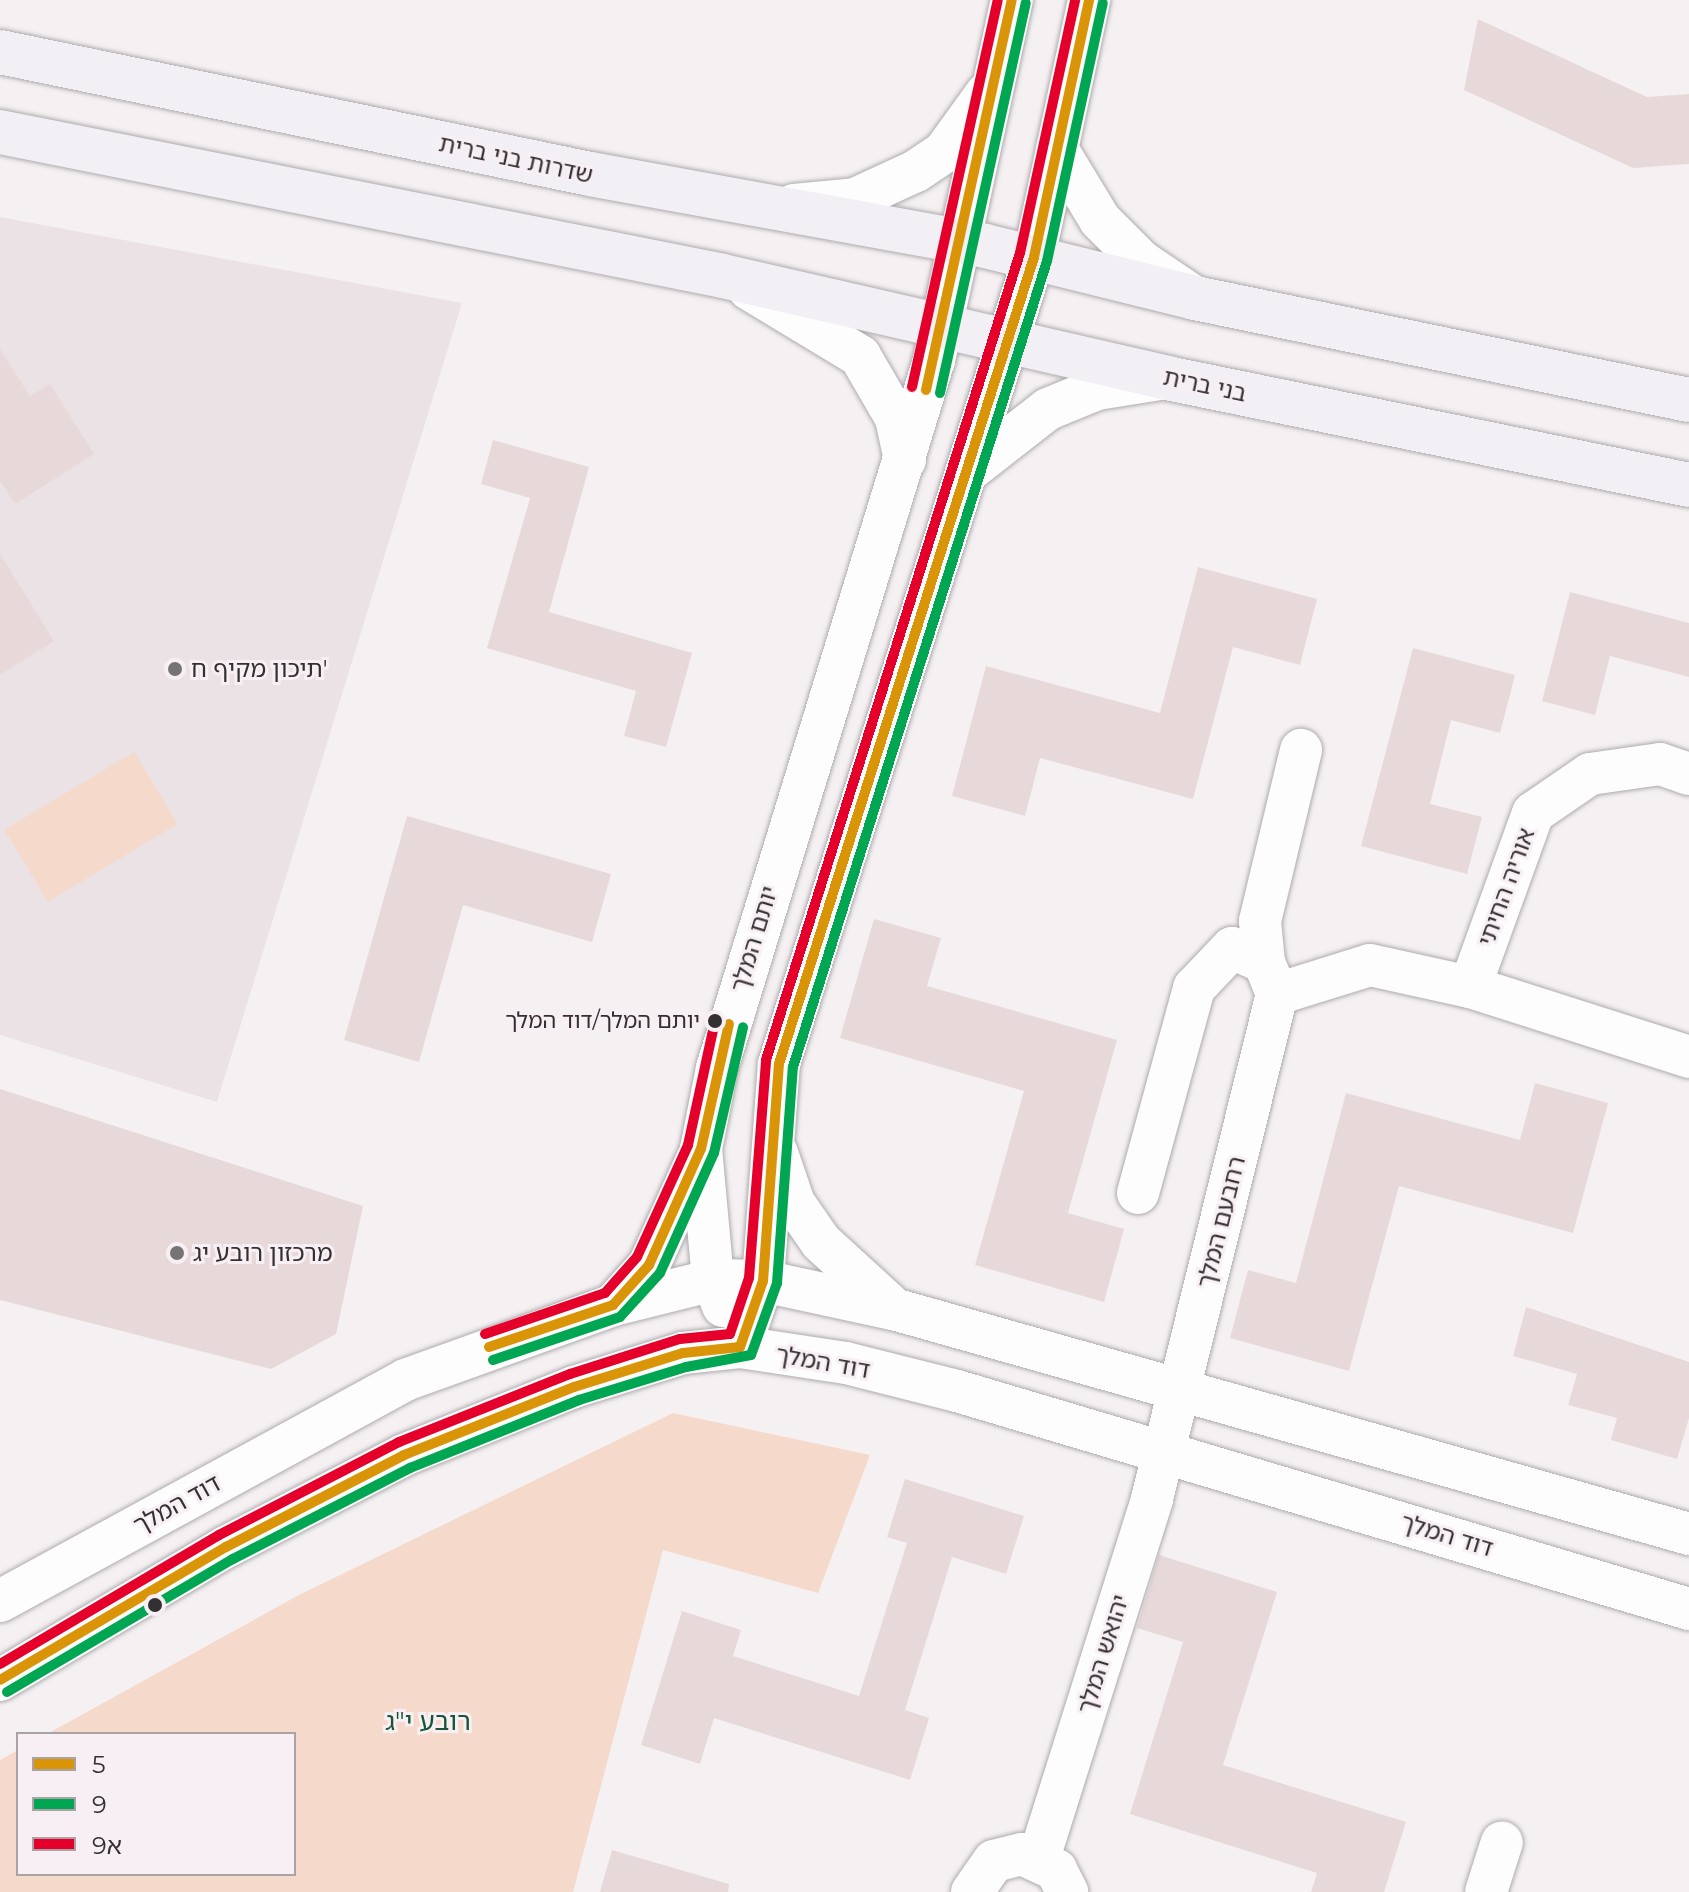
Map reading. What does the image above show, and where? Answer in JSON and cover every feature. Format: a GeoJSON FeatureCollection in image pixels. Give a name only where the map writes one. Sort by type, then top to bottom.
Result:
{"type":"FeatureCollection","features":[{"type":"Feature","properties":{"kind":"main road","name":"שדרות בני ברית"},"geometry":{"type":"LineString","coordinates":[[0,52],[1034,257]]}},
{"type":"Feature","properties":{"kind":"main road"},"geometry":{"type":"LineString","coordinates":[[0,132],[723,276]]}},
{"type":"Feature","properties":{"kind":"main road"},"geometry":{"type":"LineString","coordinates":[[1034,257],[1195,298],[1689,400]]}},
{"type":"Feature","properties":{"kind":"main road","name":"בני ברית"},"geometry":{"type":"LineString","coordinates":[[723,276],[944,324],[1167,378],[1689,485]]}},
{"type":"Feature","properties":{"kind":"street","name":"יותם המלך"},"geometry":{"type":"LineString","coordinates":[[740,1347],[713,1280],[701,1149],[742,976],[906,463],[944,324],[1012,0]]}},
{"type":"Feature","properties":{"kind":"street"},"geometry":{"type":"LineString","coordinates":[[740,1347],[763,1281],[770,1133],[779,1064],[808,959],[1034,257],[1089,0]]}},
{"type":"Feature","properties":{"kind":"street"},"geometry":{"type":"LineString","coordinates":[[774,207],[855,199],[916,171],[944,152],[994,84]]}},
{"type":"Feature","properties":{"kind":"street"},"geometry":{"type":"LineString","coordinates":[[1057,149],[1100,220],[1141,261],[1195,298]]}},
{"type":"Feature","properties":{"kind":"street"},"geometry":{"type":"LineString","coordinates":[[723,276],[860,356],[896,418],[906,463]]}},
{"type":"Feature","properties":{"kind":"street"},"geometry":{"type":"LineString","coordinates":[[966,473],[1048,409],[1097,389],[1167,378]]}},
{"type":"Feature","properties":{"kind":"street","name":"רחבעם המלך"},"geometry":{"type":"LineString","coordinates":[[1166,1449],[1271,978],[1260,921],[1301,750]]}},
{"type":"Feature","properties":{"kind":"street","name":"אוריה החיתי"},"geometry":{"type":"LineString","coordinates":[[1470,987],[1533,813],[1590,774],[1660,764],[1689,774]]}},
{"type":"Feature","properties":{"kind":"street"},"geometry":{"type":"LineString","coordinates":[[1138,1193],[1194,988],[1232,948],[1271,978],[1370,965],[1470,987],[1689,1057]]}},
{"type":"Feature","properties":{"kind":"street"},"geometry":{"type":"LineString","coordinates":[[770,1133],[794,1203],[821,1242],[897,1310]]}},
{"type":"Feature","properties":{"kind":"street"},"geometry":{"type":"LineString","coordinates":[[613,1305],[665,1238],[701,1149]]}},
{"type":"Feature","properties":{"kind":"street","name":"דוד המלך"},"geometry":{"type":"LineString","coordinates":[[0,1601],[405,1380],[613,1305],[713,1280],[763,1281],[897,1310],[1689,1534]]}},
{"type":"Feature","properties":{"kind":"street","name":"דוד המלך"},"geometry":{"type":"LineString","coordinates":[[0,1680],[226,1547],[404,1455],[574,1387],[683,1353],[740,1347],[846,1363],[1166,1449],[1689,1609]]}},
{"type":"Feature","properties":{"kind":"street","name":"יהואש המלך"},"geometry":{"type":"LineString","coordinates":[[1039,1858],[1166,1449]]}},
{"type":"Feature","properties":{"kind":"street"},"geometry":{"type":"LineString","coordinates":[[1486,1892],[1502,1842]]}},
{"type":"Feature","properties":{"kind":"street"},"geometry":{"type":"LineString","coordinates":[[972,1892],[994,1861],[1022,1854],[1039,1858],[1056,1870],[1067,1892]]}},
{"type":"Feature","properties":{"kind":"shaded area","name":"תיכון מקיף ח'"},"geometry":{"type":"Polygon","coordinates":[[[0,217],[462,303],[217,1102],[0,1035],[0,217]]]}},
{"type":"Feature","properties":{"kind":"shaded area"},"geometry":{"type":"Polygon","coordinates":[[[134,752],[177,824],[48,902],[5,830],[134,752]]]}},
{"type":"Feature","properties":{"kind":"shaded area"},"geometry":{"type":"Polygon","coordinates":[[[673,1413],[870,1455],[818,1593],[663,1550],[573,1892],[0,1892],[0,1760],[16,1751],[16,1876],[296,1876],[296,1732],[51,1732],[299,1595],[673,1413]]]}},
{"type":"Feature","properties":{"kind":"building"},"geometry":{"type":"Polygon","coordinates":[[[1478,19],[1647,97],[1689,94],[1689,164],[1633,168],[1464,90],[1478,19]]]}},
{"type":"Feature","properties":{"kind":"building"},"geometry":{"type":"Polygon","coordinates":[[[0,349],[30,396],[50,384],[94,454],[15,504],[0,481],[0,349]]]}},
{"type":"Feature","properties":{"kind":"building"},"geometry":{"type":"Polygon","coordinates":[[[493,440],[589,467],[549,612],[692,653],[666,747],[624,736],[636,691],[487,648],[530,498],[481,484],[493,440]]]}},
{"type":"Feature","properties":{"kind":"building"},"geometry":{"type":"Polygon","coordinates":[[[0,554],[54,641],[0,675],[0,554]]]}},
{"type":"Feature","properties":{"kind":"building"},"geometry":{"type":"Polygon","coordinates":[[[1198,567],[1317,599],[1300,665],[1233,647],[1193,799],[1040,758],[1025,816],[952,796],[986,666],[1160,713],[1198,567]]]}},
{"type":"Feature","properties":{"kind":"building"},"geometry":{"type":"Polygon","coordinates":[[[1570,592],[1689,623],[1689,677],[1610,656],[1595,715],[1542,701],[1570,592]]]}},
{"type":"Feature","properties":{"kind":"building"},"geometry":{"type":"Polygon","coordinates":[[[1413,648],[1515,675],[1500,733],[1451,720],[1430,804],[1482,817],[1467,874],[1361,846],[1413,648]]]}},
{"type":"Feature","properties":{"kind":"building"},"geometry":{"type":"Polygon","coordinates":[[[407,816],[611,874],[592,942],[463,905],[419,1062],[344,1040],[407,816]]]}},
{"type":"Feature","properties":{"kind":"building"},"geometry":{"type":"Polygon","coordinates":[[[874,919],[941,938],[927,986],[1117,1040],[1068,1213],[1124,1229],[1104,1302],[975,1265],[1024,1091],[840,1038],[874,919]]]}},
{"type":"Feature","properties":{"kind":"building"},"geometry":{"type":"Polygon","coordinates":[[[1535,1083],[1608,1103],[1573,1233],[1399,1186],[1349,1371],[1230,1338],[1248,1270],[1296,1283],[1346,1093],[1520,1140],[1535,1083]]]}},
{"type":"Feature","properties":{"kind":"building","name":"מרכזון רובע יג"},"geometry":{"type":"Polygon","coordinates":[[[0,1089],[363,1206],[336,1334],[271,1369],[0,1300],[0,1089]]]}},
{"type":"Feature","properties":{"kind":"building"},"geometry":{"type":"Polygon","coordinates":[[[1526,1307],[1689,1362],[1689,1418],[1677,1459],[1611,1440],[1617,1418],[1568,1405],[1577,1374],[1513,1356],[1526,1307]]]}},
{"type":"Feature","properties":{"kind":"building"},"geometry":{"type":"Polygon","coordinates":[[[905,1479],[1024,1516],[1006,1574],[952,1557],[905,1710],[929,1718],[910,1780],[714,1718],[700,1764],[641,1745],[682,1611],[741,1630],[733,1656],[859,1696],[907,1543],[887,1537],[905,1479]]]}},
{"type":"Feature","properties":{"kind":"building"},"geometry":{"type":"Polygon","coordinates":[[[1159,1555],[1277,1592],[1223,1765],[1406,1822],[1384,1892],[1311,1892],[1317,1873],[1130,1814],[1183,1642],[1137,1628],[1159,1555]]]}},
{"type":"Feature","properties":{"kind":"building"},"geometry":{"type":"Polygon","coordinates":[[[612,1850],[729,1884],[728,1892],[600,1892],[612,1850]]]}},
{"type":"Feature","properties":{"kind":"transit line","name":"9א"},"geometry":{"type":"LineString","coordinates":[[912,387],[998,0]]}},
{"type":"Feature","properties":{"kind":"transit line","name":"5"},"geometry":{"type":"LineString","coordinates":[[926,390],[1012,0]]}},
{"type":"Feature","properties":{"kind":"transit line","name":"9א"},"geometry":{"type":"LineString","coordinates":[[0,1664],[219,1535],[399,1442],[570,1374],[680,1339],[730,1334],[749,1278],[766,1060],[1020,253],[1075,0]]}},
{"type":"Feature","properties":{"kind":"transit line","name":"5"},"geometry":{"type":"LineString","coordinates":[[0,1680],[226,1547],[404,1455],[574,1387],[683,1353],[740,1347],[763,1281],[779,1064],[1034,257],[1089,0]]}},
{"type":"Feature","properties":{"kind":"transit line","name":"9"},"geometry":{"type":"LineString","coordinates":[[940,393],[1026,3]]}},
{"type":"Feature","properties":{"kind":"transit line","name":"9"},"geometry":{"type":"LineString","coordinates":[[7,1692],[233,1559],[410,1468],[579,1400],[686,1367],[751,1355],[777,1283],[793,1067],[1047,261],[1103,3]]}},
{"type":"Feature","properties":{"kind":"transit line","name":"9א"},"geometry":{"type":"LineString","coordinates":[[485,1334],[605,1293],[637,1257],[688,1145],[715,1021]]}},
{"type":"Feature","properties":{"kind":"transit line","name":"5"},"geometry":{"type":"LineString","coordinates":[[489,1347],[613,1305],[649,1265],[701,1149],[729,1024]]}},
{"type":"Feature","properties":{"kind":"transit line","name":"9"},"geometry":{"type":"LineString","coordinates":[[493,1360],[620,1317],[660,1273],[714,1153],[743,1027]]}},
{"type":"Feature","properties":{"kind":"place","name":"תיכון מקיף ח'"},"geometry":{"type":"Point","coordinates":[175,669]}},
{"type":"Feature","properties":{"kind":"place","name":"יותם המלך/דוד המלך"},"geometry":{"type":"Point","coordinates":[715,1021]}},
{"type":"Feature","properties":{"kind":"place","name":"מרכזון רובע יג"},"geometry":{"type":"Point","coordinates":[177,1253]}},
{"type":"Feature","properties":{"kind":"district","name":"רובע י\"ג"},"geometry":{"type":"Point","coordinates":[428,1722]}}]}
